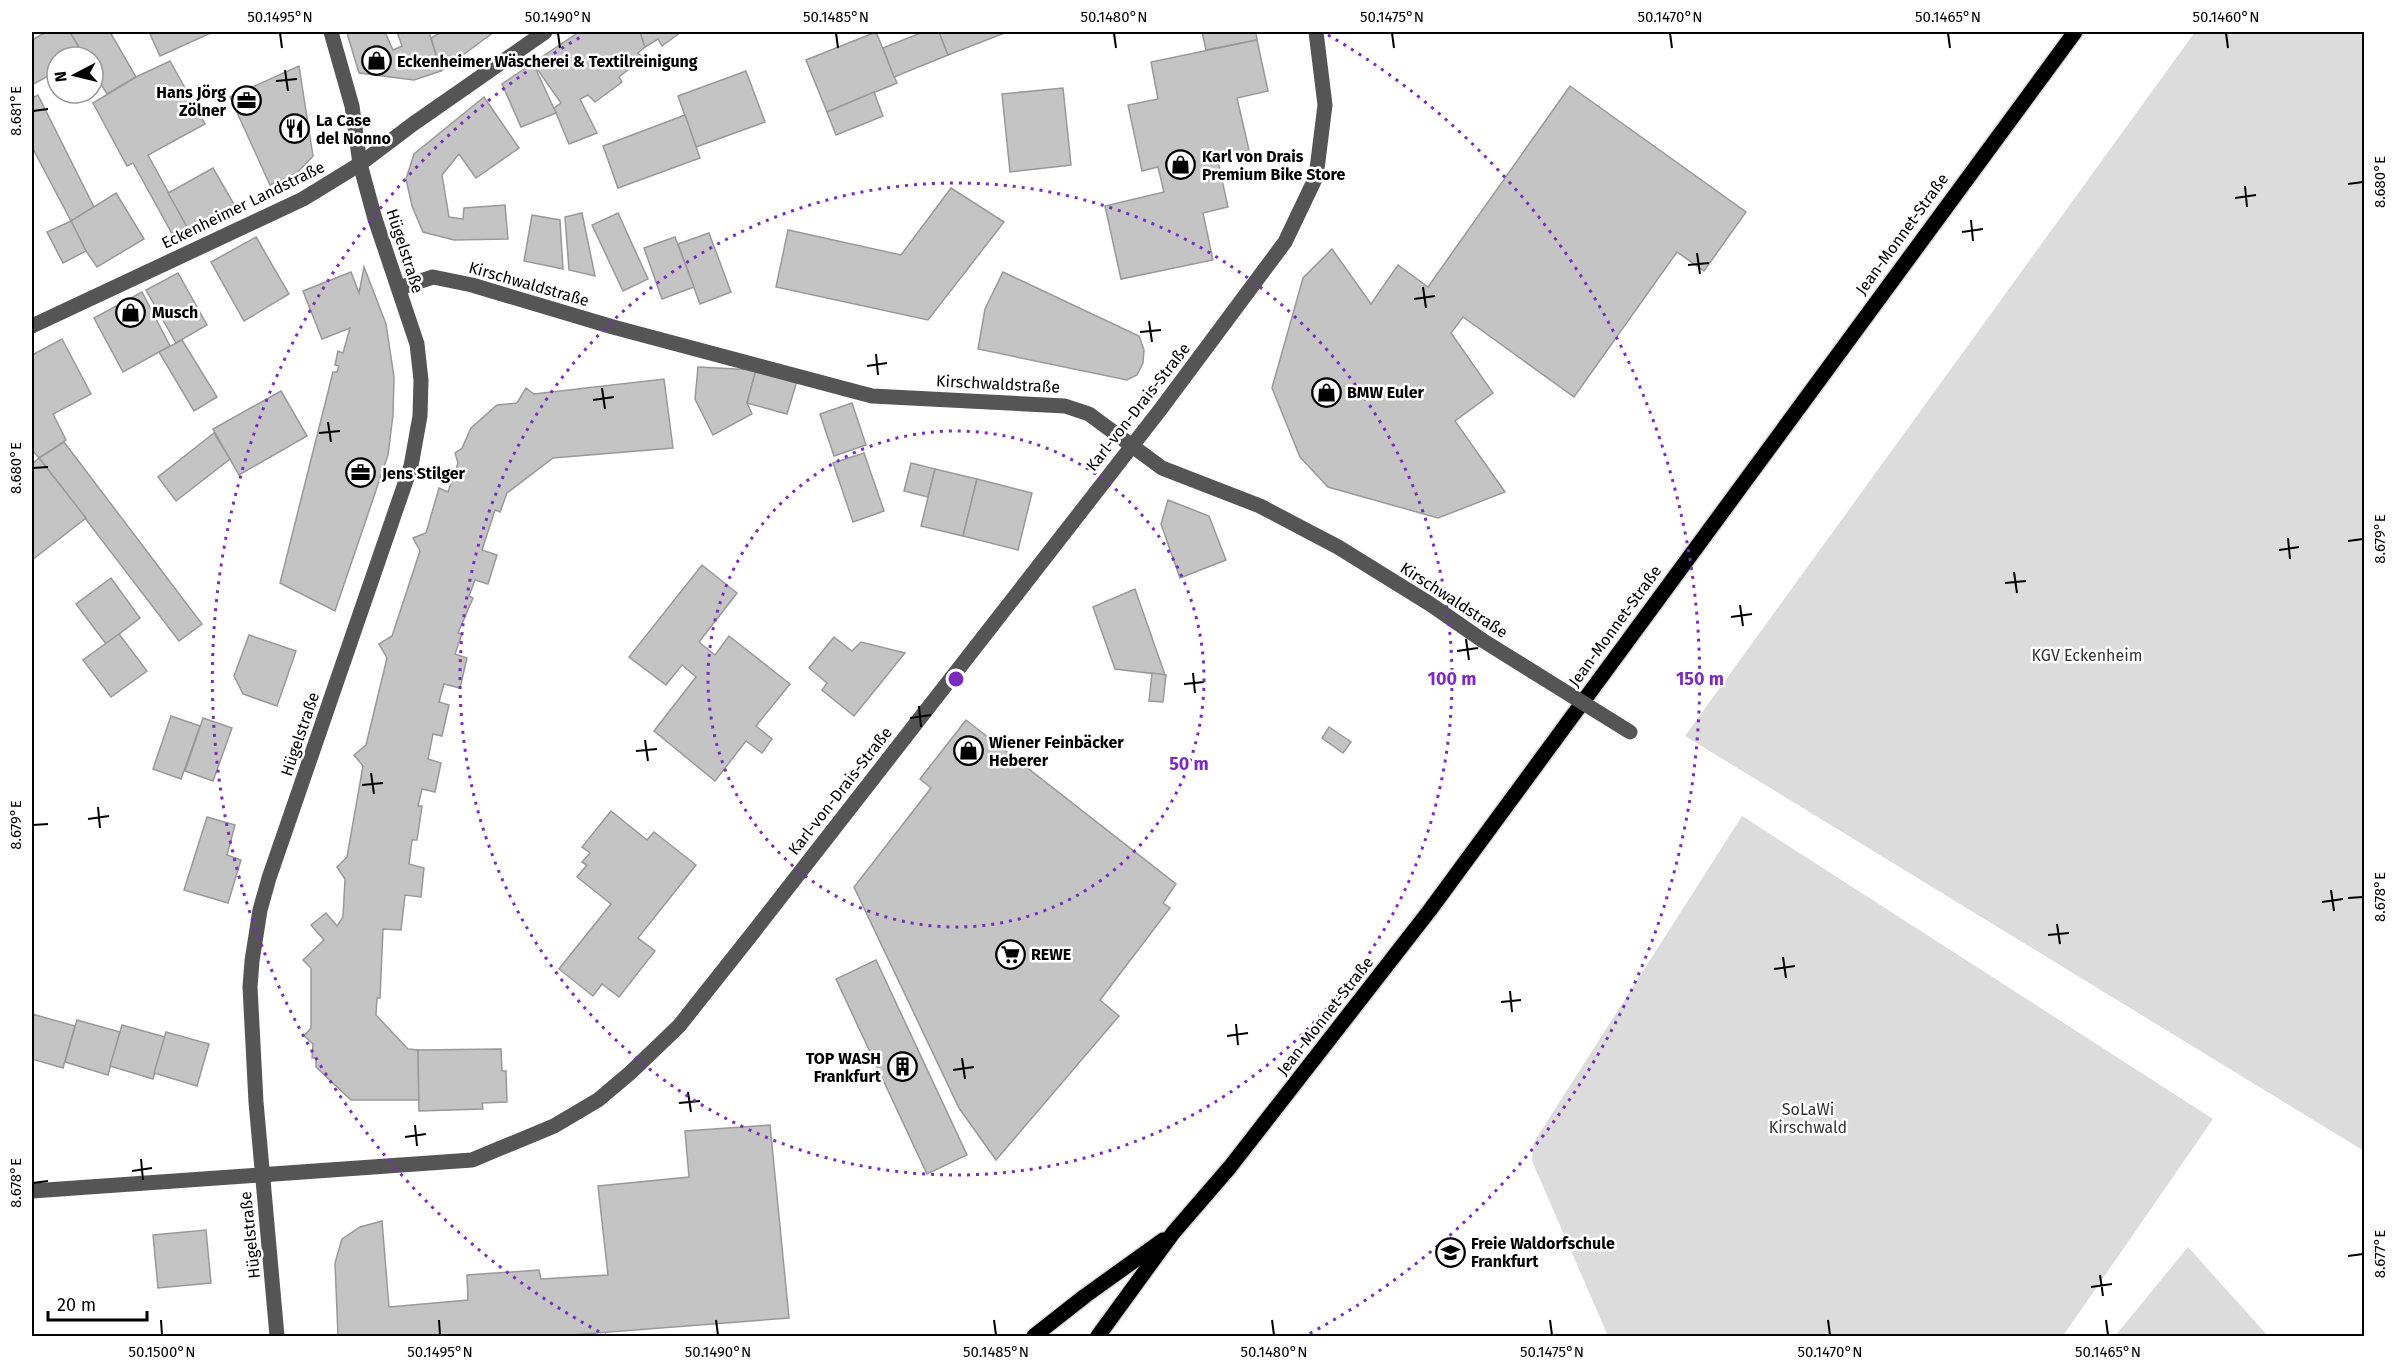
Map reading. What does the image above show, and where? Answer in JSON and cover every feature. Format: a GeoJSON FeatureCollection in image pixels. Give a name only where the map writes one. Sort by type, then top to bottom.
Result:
{"type":"FeatureCollection","features":[{"type":"Feature","properties":{"kind":"main road","name":"Jean-Monnet-Straße"},"geometry":{"type":"LineString","coordinates":[[1098,1336],[1173,1233],[1230,1167],[1430,910],[2075,32]]}},
{"type":"Feature","properties":{"kind":"main road","name":"Jean-Monnet-Straße"},"geometry":{"type":"LineString","coordinates":[[1034,1336],[1173,1233]]}},
{"type":"Feature","properties":{"kind":"street","name":"Hügelstraße"},"geometry":{"type":"LineString","coordinates":[[278,1334],[250,1024],[252,961],[260,910],[269,878],[411,466],[417,441],[422,380],[417,344],[375,219],[360,164],[352,106],[331,32]]}},
{"type":"Feature","properties":{"kind":"street","name":"Eckenheimer Landstraße"},"geometry":{"type":"LineString","coordinates":[[32,326],[303,199],[360,164],[545,32]]}},
{"type":"Feature","properties":{"kind":"street","name":"Karl-von-Drais-Straße"},"geometry":{"type":"LineString","coordinates":[[32,1191],[472,1160],[554,1126],[598,1100],[630,1073],[679,1026],[961,667],[1285,242],[1316,177],[1325,105],[1316,32]]}},
{"type":"Feature","properties":{"kind":"street","name":"Kirschwaldstraße"},"geometry":{"type":"LineString","coordinates":[[399,288],[433,277],[472,285],[613,327],[872,396],[1065,405],[1089,414],[1161,468],[1260,506],[1338,547],[1630,732]]}},
{"type":"Feature","properties":{"kind":"green space","name":"KGV Eckenheim"},"geometry":{"type":"Polygon","coordinates":[[[2195,32],[2363,32],[2364,35],[2364,1151],[1685,736],[2195,32]]]}},
{"type":"Feature","properties":{"kind":"green space","name":"SoLaWi Kirschwald"},"geometry":{"type":"Polygon","coordinates":[[[1742,816],[2213,1119],[2063,1336],[1608,1336],[1532,1161],[1534,1142],[1742,816]]]}},
{"type":"Feature","properties":{"kind":"green space"},"geometry":{"type":"Polygon","coordinates":[[[2188,1247],[2268,1336],[2115,1336],[2188,1247]]]}},
{"type":"Feature","properties":{"kind":"building"},"geometry":{"type":"Polygon","coordinates":[[[46,32],[70,32],[78,45],[45,45],[45,78],[32,85],[32,40],[46,32]]]}},
{"type":"Feature","properties":{"kind":"building"},"geometry":{"type":"Polygon","coordinates":[[[70,32],[110,32],[136,77],[107,94],[105,91],[105,45],[78,45],[70,32]]]}},
{"type":"Feature","properties":{"kind":"building"},"geometry":{"type":"Polygon","coordinates":[[[149,32],[213,32],[160,56],[149,32]]]}},
{"type":"Feature","properties":{"kind":"building"},"geometry":{"type":"Polygon","coordinates":[[[385,32],[393,50],[402,46],[397,32],[429,32],[441,71],[414,80],[359,73],[347,33],[385,32]]]}},
{"type":"Feature","properties":{"kind":"building"},"geometry":{"type":"Polygon","coordinates":[[[441,32],[494,32],[441,71],[431,38],[441,32]]]}},
{"type":"Feature","properties":{"kind":"building"},"geometry":{"type":"Polygon","coordinates":[[[579,32],[640,32],[645,47],[638,53],[643,58],[619,77],[622,82],[595,102],[588,95],[580,99],[597,133],[569,144],[554,108],[561,103],[533,63],[579,32]]]}},
{"type":"Feature","properties":{"kind":"building"},"geometry":{"type":"Polygon","coordinates":[[[640,32],[681,32],[662,46],[658,39],[645,47],[640,32]]]}},
{"type":"Feature","properties":{"kind":"building"},"geometry":{"type":"Polygon","coordinates":[[[876,32],[897,83],[827,112],[806,60],[876,32]]]}},
{"type":"Feature","properties":{"kind":"building"},"geometry":{"type":"Polygon","coordinates":[[[923,32],[939,32],[948,55],[894,77],[883,48],[923,32]]]}},
{"type":"Feature","properties":{"kind":"building"},"geometry":{"type":"Polygon","coordinates":[[[939,32],[1007,32],[948,55],[939,32]]]}},
{"type":"Feature","properties":{"kind":"building"},"geometry":{"type":"Polygon","coordinates":[[[1202,32],[1256,32],[1257,40],[1206,50],[1202,32]]]}},
{"type":"Feature","properties":{"kind":"building"},"geometry":{"type":"Polygon","coordinates":[[[1257,40],[1268,91],[1237,98],[1249,150],[1217,157],[1228,207],[1203,213],[1213,260],[1121,279],[1105,206],[1164,192],[1158,167],[1142,171],[1128,105],[1158,99],[1151,62],[1257,40]]]}},
{"type":"Feature","properties":{"kind":"building"},"geometry":{"type":"Polygon","coordinates":[[[170,61],[205,124],[148,155],[190,232],[175,239],[133,163],[127,166],[94,105],[105,105],[105,96],[136,77],[170,61]]]}},
{"type":"Feature","properties":{"kind":"building"},"geometry":{"type":"Polygon","coordinates":[[[533,63],[556,113],[521,127],[502,84],[533,63]]]}},
{"type":"Feature","properties":{"kind":"building"},"geometry":{"type":"Polygon","coordinates":[[[299,66],[313,156],[297,173],[270,185],[230,97],[299,66]]]}},
{"type":"Feature","properties":{"kind":"building"},"geometry":{"type":"Polygon","coordinates":[[[746,71],[765,122],[696,147],[678,96],[746,71]]]}},
{"type":"Feature","properties":{"kind":"building"},"geometry":{"type":"Polygon","coordinates":[[[1570,86],[1746,212],[1704,271],[1677,252],[1574,397],[1463,317],[1451,333],[1493,393],[1455,421],[1505,492],[1438,518],[1328,487],[1300,457],[1272,388],[1303,278],[1332,249],[1371,304],[1398,265],[1428,287],[1570,86]]]}},
{"type":"Feature","properties":{"kind":"building"},"geometry":{"type":"Polygon","coordinates":[[[1063,88],[1071,165],[1010,172],[1002,94],[1063,88]]]}},
{"type":"Feature","properties":{"kind":"building"},"geometry":{"type":"Polygon","coordinates":[[[874,92],[883,116],[836,135],[827,112],[874,92]]]}},
{"type":"Feature","properties":{"kind":"building"},"geometry":{"type":"Polygon","coordinates":[[[38,95],[94,207],[71,221],[32,147],[32,98],[38,95]]]}},
{"type":"Feature","properties":{"kind":"building"},"geometry":{"type":"Polygon","coordinates":[[[484,97],[519,148],[476,178],[459,154],[442,175],[449,217],[463,219],[464,208],[505,205],[508,239],[454,240],[423,232],[412,206],[406,179],[414,154],[484,97]]]}},
{"type":"Feature","properties":{"kind":"building"},"geometry":{"type":"Polygon","coordinates":[[[685,115],[700,158],[618,188],[603,146],[685,115]]]}},
{"type":"Feature","properties":{"kind":"building"},"geometry":{"type":"Polygon","coordinates":[[[213,168],[235,206],[190,232],[168,193],[213,168]]]}},
{"type":"Feature","properties":{"kind":"building"},"geometry":{"type":"Polygon","coordinates":[[[951,188],[1004,222],[928,320],[776,287],[788,230],[901,255],[951,188]]]}},
{"type":"Feature","properties":{"kind":"building"},"geometry":{"type":"Polygon","coordinates":[[[116,193],[144,239],[97,267],[71,221],[116,193]]]}},
{"type":"Feature","properties":{"kind":"building"},"geometry":{"type":"Polygon","coordinates":[[[582,213],[595,276],[569,270],[565,217],[582,213]]]}},
{"type":"Feature","properties":{"kind":"building"},"geometry":{"type":"Polygon","coordinates":[[[618,213],[648,279],[623,291],[592,225],[618,213]]]}},
{"type":"Feature","properties":{"kind":"building"},"geometry":{"type":"Polygon","coordinates":[[[532,215],[560,220],[563,269],[524,261],[532,215]]]}},
{"type":"Feature","properties":{"kind":"building"},"geometry":{"type":"Polygon","coordinates":[[[71,221],[86,251],[63,263],[47,232],[71,221]]]}},
{"type":"Feature","properties":{"kind":"building"},"geometry":{"type":"Polygon","coordinates":[[[709,233],[731,292],[700,304],[678,244],[709,233]]]}},
{"type":"Feature","properties":{"kind":"building"},"geometry":{"type":"Polygon","coordinates":[[[256,237],[289,294],[244,321],[211,262],[256,237]]]}},
{"type":"Feature","properties":{"kind":"building"},"geometry":{"type":"Polygon","coordinates":[[[675,237],[694,287],[662,299],[644,248],[675,237]]]}},
{"type":"Feature","properties":{"kind":"building"},"geometry":{"type":"Polygon","coordinates":[[[364,267],[386,324],[394,377],[393,415],[388,455],[335,611],[280,583],[333,372],[337,372],[339,366],[335,365],[338,351],[343,353],[350,328],[322,339],[303,291],[351,272],[359,293],[364,267]]]}},
{"type":"Feature","properties":{"kind":"building"},"geometry":{"type":"Polygon","coordinates":[[[1003,272],[1139,336],[1144,350],[1143,363],[1137,375],[1127,380],[978,349],[985,309],[1003,272]]]}},
{"type":"Feature","properties":{"kind":"building"},"geometry":{"type":"Polygon","coordinates":[[[178,273],[207,325],[176,343],[146,290],[178,273]]]}},
{"type":"Feature","properties":{"kind":"building"},"geometry":{"type":"Polygon","coordinates":[[[142,292],[170,346],[123,372],[94,318],[142,292]]]}},
{"type":"Feature","properties":{"kind":"building"},"geometry":{"type":"Polygon","coordinates":[[[62,339],[91,394],[53,414],[66,440],[39,458],[32,450],[32,355],[62,339]]]}},
{"type":"Feature","properties":{"kind":"building"},"geometry":{"type":"Polygon","coordinates":[[[182,340],[217,397],[194,411],[159,352],[182,340]]]}},
{"type":"Feature","properties":{"kind":"building"},"geometry":{"type":"Polygon","coordinates":[[[698,367],[756,370],[747,403],[752,414],[713,435],[695,399],[698,367]]]}},
{"type":"Feature","properties":{"kind":"building"},"geometry":{"type":"Polygon","coordinates":[[[756,370],[797,381],[787,414],[747,403],[756,370]]]}},
{"type":"Feature","properties":{"kind":"building"},"geometry":{"type":"Polygon","coordinates":[[[664,379],[673,448],[553,458],[507,493],[500,512],[495,510],[482,550],[497,555],[488,584],[475,580],[469,596],[473,598],[458,633],[462,634],[455,654],[467,658],[460,688],[444,684],[439,702],[449,705],[442,736],[433,734],[428,759],[441,763],[435,792],[422,789],[418,806],[422,806],[417,840],[412,840],[409,864],[424,868],[421,897],[405,895],[401,930],[383,929],[380,998],[377,998],[376,1015],[408,1049],[418,1050],[419,1100],[351,1100],[316,1067],[316,1058],[312,1058],[313,1044],[304,1036],[311,1028],[311,968],[303,960],[324,940],[311,925],[326,913],[337,926],[343,917],[345,879],[337,867],[347,857],[363,766],[354,755],[366,745],[387,658],[379,644],[392,636],[420,551],[413,538],[426,533],[439,488],[448,492],[458,463],[455,453],[462,448],[471,428],[497,405],[517,403],[526,388],[534,394],[664,379]]]}},
{"type":"Feature","properties":{"kind":"building"},"geometry":{"type":"Polygon","coordinates":[[[281,391],[307,436],[239,475],[213,429],[281,391]]]}},
{"type":"Feature","properties":{"kind":"building"},"geometry":{"type":"Polygon","coordinates":[[[852,403],[866,445],[834,456],[820,414],[852,403]]]}},
{"type":"Feature","properties":{"kind":"building"},"geometry":{"type":"Polygon","coordinates":[[[214,433],[230,459],[176,501],[158,477],[214,433]]]}},
{"type":"Feature","properties":{"kind":"building"},"geometry":{"type":"Polygon","coordinates":[[[64,442],[202,624],[179,641],[39,458],[64,442]]]}},
{"type":"Feature","properties":{"kind":"building"},"geometry":{"type":"Polygon","coordinates":[[[864,453],[884,511],[853,522],[833,463],[864,453]]]}},
{"type":"Feature","properties":{"kind":"building"},"geometry":{"type":"Polygon","coordinates":[[[39,458],[86,518],[32,560],[32,464],[39,458]]]}},
{"type":"Feature","properties":{"kind":"building"},"geometry":{"type":"Polygon","coordinates":[[[911,463],[935,469],[928,497],[904,491],[911,463]]]}},
{"type":"Feature","properties":{"kind":"building"},"geometry":{"type":"Polygon","coordinates":[[[935,469],[977,479],[963,536],[921,526],[935,469]]]}},
{"type":"Feature","properties":{"kind":"building"},"geometry":{"type":"Polygon","coordinates":[[[977,479],[1032,493],[1018,550],[963,536],[977,479]]]}},
{"type":"Feature","properties":{"kind":"building"},"geometry":{"type":"Polygon","coordinates":[[[1168,500],[1209,516],[1226,560],[1180,578],[1161,524],[1168,500]]]}},
{"type":"Feature","properties":{"kind":"building"},"geometry":{"type":"Polygon","coordinates":[[[702,565],[737,593],[699,642],[715,655],[729,636],[790,684],[756,726],[772,739],[762,753],[746,741],[715,781],[654,731],[696,677],[682,665],[666,685],[629,657],[702,565]]]}},
{"type":"Feature","properties":{"kind":"building"},"geometry":{"type":"Polygon","coordinates":[[[111,578],[140,618],[106,644],[76,604],[111,578]]]}},
{"type":"Feature","properties":{"kind":"building"},"geometry":{"type":"Polygon","coordinates":[[[1135,589],[1165,675],[1115,669],[1093,607],[1135,589]]]}},
{"type":"Feature","properties":{"kind":"building"},"geometry":{"type":"Polygon","coordinates":[[[119,634],[147,671],[111,697],[83,660],[119,634]]]}},
{"type":"Feature","properties":{"kind":"building"},"geometry":{"type":"Polygon","coordinates":[[[249,635],[296,651],[277,706],[243,694],[234,676],[249,635]]]}},
{"type":"Feature","properties":{"kind":"building"},"geometry":{"type":"Polygon","coordinates":[[[834,637],[852,651],[861,642],[905,653],[854,716],[822,690],[827,683],[809,668],[834,637]]]}},
{"type":"Feature","properties":{"kind":"building"},"geometry":{"type":"Polygon","coordinates":[[[1152,673],[1166,675],[1163,702],[1149,701],[1152,673]]]}},
{"type":"Feature","properties":{"kind":"building"},"geometry":{"type":"Polygon","coordinates":[[[171,716],[200,726],[181,779],[153,769],[171,716]]]}},
{"type":"Feature","properties":{"kind":"building"},"geometry":{"type":"Polygon","coordinates":[[[203,718],[232,728],[213,781],[185,771],[203,718]]]}},
{"type":"Feature","properties":{"kind":"building","name":"REWE"},"geometry":{"type":"Polygon","coordinates":[[[966,720],[1176,884],[1163,903],[1170,908],[1100,1000],[1119,1016],[996,1160],[959,1108],[854,887],[931,788],[920,779],[966,720]]]}},
{"type":"Feature","properties":{"kind":"building"},"geometry":{"type":"Polygon","coordinates":[[[1329,727],[1351,742],[1343,753],[1322,738],[1329,727]]]}},
{"type":"Feature","properties":{"kind":"building"},"geometry":{"type":"Polygon","coordinates":[[[611,811],[647,840],[654,832],[696,865],[638,938],[655,951],[619,997],[602,984],[593,996],[559,969],[611,904],[577,877],[587,865],[582,862],[590,853],[582,847],[611,811]]]}},
{"type":"Feature","properties":{"kind":"building"},"geometry":{"type":"Polygon","coordinates":[[[207,817],[235,825],[227,855],[241,860],[228,903],[184,890],[207,817]]]}},
{"type":"Feature","properties":{"kind":"building","name":"TOP WASH Frankfurt"},"geometry":{"type":"Polygon","coordinates":[[[876,960],[967,1155],[927,1174],[836,979],[876,960]]]}},
{"type":"Feature","properties":{"kind":"building"},"geometry":{"type":"Polygon","coordinates":[[[32,1014],[75,1026],[63,1068],[32,1059],[32,1014]]]}},
{"type":"Feature","properties":{"kind":"building"},"geometry":{"type":"Polygon","coordinates":[[[77,1020],[120,1032],[108,1075],[65,1062],[77,1020]]]}},
{"type":"Feature","properties":{"kind":"building"},"geometry":{"type":"Polygon","coordinates":[[[122,1025],[165,1037],[153,1079],[110,1066],[122,1025]]]}},
{"type":"Feature","properties":{"kind":"building"},"geometry":{"type":"Polygon","coordinates":[[[166,1032],[209,1044],[197,1086],[154,1073],[166,1032]]]}},
{"type":"Feature","properties":{"kind":"building"},"geometry":{"type":"Polygon","coordinates":[[[501,1049],[502,1071],[506,1071],[507,1102],[482,1103],[483,1109],[419,1111],[418,1050],[501,1049]]]}},
{"type":"Feature","properties":{"kind":"building"},"geometry":{"type":"Polygon","coordinates":[[[770,1125],[789,1318],[558,1336],[338,1336],[335,1263],[342,1239],[360,1227],[382,1221],[389,1307],[468,1300],[467,1275],[539,1270],[541,1279],[608,1275],[598,1186],[689,1177],[685,1131],[770,1125]]]}},
{"type":"Feature","properties":{"kind":"building"},"geometry":{"type":"Polygon","coordinates":[[[206,1230],[211,1283],[158,1288],[153,1235],[206,1230]]]}},
{"type":"Feature","properties":{"kind":"place","name":"Eckenheimer Wäscherei & Textilreinigung"},"geometry":{"type":"Point","coordinates":[376,61]}},
{"type":"Feature","properties":{"kind":"place","name":"Hans Jörg Zölner"},"geometry":{"type":"Point","coordinates":[247,101]}},
{"type":"Feature","properties":{"kind":"place","name":"La Case del Nonno"},"geometry":{"type":"Point","coordinates":[295,129]}},
{"type":"Feature","properties":{"kind":"place","name":"Karl von Drais Premium Bike Store"},"geometry":{"type":"Point","coordinates":[1181,165]}},
{"type":"Feature","properties":{"kind":"place","name":"Musch"},"geometry":{"type":"Point","coordinates":[131,312]}},
{"type":"Feature","properties":{"kind":"place","name":"BMW Euler"},"geometry":{"type":"Point","coordinates":[1326,392]}},
{"type":"Feature","properties":{"kind":"place","name":"Jens Stilger"},"geometry":{"type":"Point","coordinates":[361,473]}},
{"type":"Feature","properties":{"kind":"place","name":"Wiener Feinbäcker Heberer"},"geometry":{"type":"Point","coordinates":[968,751]}},
{"type":"Feature","properties":{"kind":"place","name":"REWE"},"geometry":{"type":"Point","coordinates":[1010,954]}},
{"type":"Feature","properties":{"kind":"place","name":"TOP WASH Frankfurt"},"geometry":{"type":"Point","coordinates":[902,1067]}},
{"type":"Feature","properties":{"kind":"place","name":"Freie Waldorfschule Frankfurt"},"geometry":{"type":"Point","coordinates":[1450,1252]}}]}
